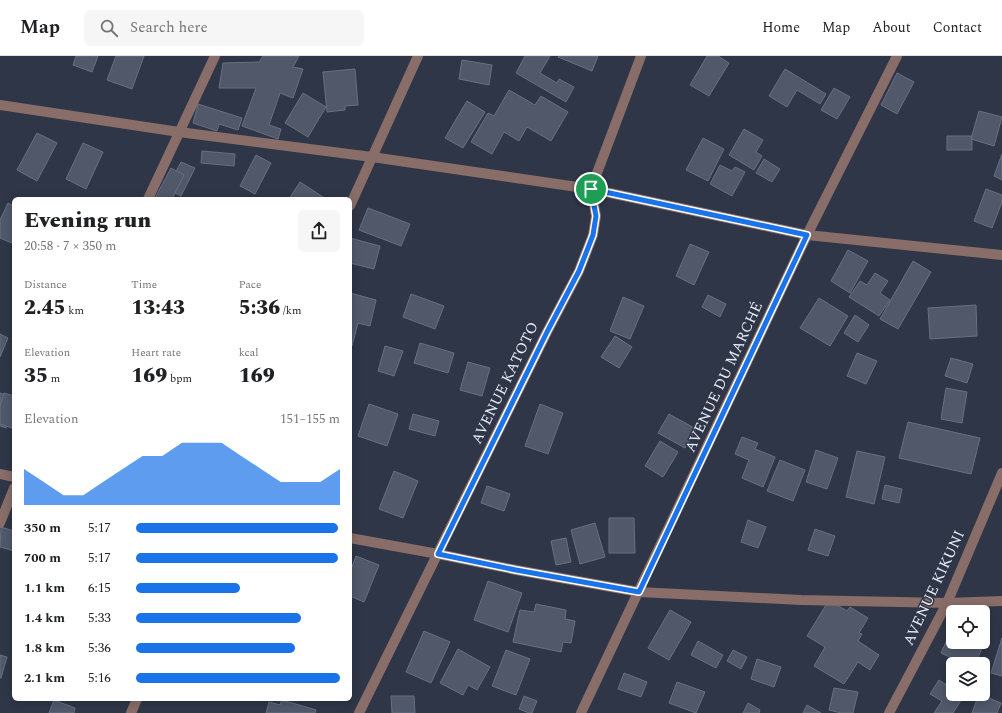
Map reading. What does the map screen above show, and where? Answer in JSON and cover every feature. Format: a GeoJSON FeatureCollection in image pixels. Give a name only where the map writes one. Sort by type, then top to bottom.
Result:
{"type":"FeatureCollection","features":[{"type":"Feature","properties":{"kind":"street"},"geometry":{"type":"LineString","coordinates":[[149,197],[215,56]]}},
{"type":"Feature","properties":{"kind":"street"},"geometry":{"type":"LineString","coordinates":[[352,202],[418,56]]}},
{"type":"Feature","properties":{"kind":"street"},"geometry":{"type":"LineString","coordinates":[[591,189],[641,56]]}},
{"type":"Feature","properties":{"kind":"street","name":"AVENUE DU MARCHÉ"},"geometry":{"type":"LineString","coordinates":[[580,713],[639,592],[807,235],[897,56]]}},
{"type":"Feature","properties":{"kind":"street"},"geometry":{"type":"LineString","coordinates":[[0,105],[180,132],[372,157],[591,189],[807,235],[1002,255]]}},
{"type":"Feature","properties":{"kind":"street","name":"AVENUE KATOTO"},"geometry":{"type":"LineString","coordinates":[[359,713],[547,332],[579,271],[593,235],[596,216],[591,189]]}},
{"type":"Feature","properties":{"kind":"street","name":"AVENUE KIKUNI"},"geometry":{"type":"LineString","coordinates":[[889,713],[947,603],[1002,473]]}},
{"type":"Feature","properties":{"kind":"street"},"geometry":{"type":"LineString","coordinates":[[0,474],[12,477]]}},
{"type":"Feature","properties":{"kind":"street"},"geometry":{"type":"LineString","coordinates":[[0,524],[12,493]]}},
{"type":"Feature","properties":{"kind":"street"},"geometry":{"type":"LineString","coordinates":[[352,538],[639,592],[801,600],[947,603],[1002,601]]}},
{"type":"Feature","properties":{"kind":"street"},"geometry":{"type":"LineString","coordinates":[[131,713],[136,701]]}},
{"type":"Feature","properties":{"kind":"building"},"geometry":{"type":"Polygon","coordinates":[[[76,56],[98,56],[92,72],[73,65],[76,56]]]}},
{"type":"Feature","properties":{"kind":"building"},"geometry":{"type":"Polygon","coordinates":[[[116,56],[144,56],[132,89],[107,80],[116,56]]]}},
{"type":"Feature","properties":{"kind":"building"},"geometry":{"type":"Polygon","coordinates":[[[263,56],[299,56],[293,67],[303,69],[293,98],[280,93],[269,125],[281,129],[278,139],[242,126],[256,88],[219,88],[223,63],[259,62],[263,56]]]}},
{"type":"Feature","properties":{"kind":"building"},"geometry":{"type":"Polygon","coordinates":[[[525,56],[550,56],[540,73],[557,83],[559,79],[574,87],[566,102],[516,73],[525,56]]]}},
{"type":"Feature","properties":{"kind":"building"},"geometry":{"type":"Polygon","coordinates":[[[598,56],[592,71],[558,57],[598,56]]]}},
{"type":"Feature","properties":{"kind":"building"},"geometry":{"type":"Polygon","coordinates":[[[707,56],[718,56],[729,63],[709,96],[690,85],[707,56]]]}},
{"type":"Feature","properties":{"kind":"building"},"geometry":{"type":"Polygon","coordinates":[[[462,60],[492,65],[489,85],[459,79],[462,60]]]}},
{"type":"Feature","properties":{"kind":"building"},"geometry":{"type":"Polygon","coordinates":[[[355,69],[358,105],[345,106],[345,110],[327,112],[323,72],[355,69]]]}},
{"type":"Feature","properties":{"kind":"building"},"geometry":{"type":"Polygon","coordinates":[[[785,69],[826,94],[820,104],[797,90],[787,107],[769,96],[785,69]]]}},
{"type":"Feature","properties":{"kind":"building"},"geometry":{"type":"Polygon","coordinates":[[[897,73],[914,82],[897,114],[881,105],[897,73]]]}},
{"type":"Feature","properties":{"kind":"building"},"geometry":{"type":"Polygon","coordinates":[[[834,88],[850,97],[837,119],[821,110],[834,88]]]}},
{"type":"Feature","properties":{"kind":"building"},"geometry":{"type":"Polygon","coordinates":[[[509,90],[535,105],[541,96],[568,112],[551,141],[527,127],[519,141],[504,132],[492,154],[471,142],[488,113],[494,116],[509,90]]]}},
{"type":"Feature","properties":{"kind":"building"},"geometry":{"type":"Polygon","coordinates":[[[303,93],[326,107],[308,137],[285,123],[303,93]]]}},
{"type":"Feature","properties":{"kind":"building"},"geometry":{"type":"Polygon","coordinates":[[[467,101],[485,112],[463,148],[445,138],[467,101]]]}},
{"type":"Feature","properties":{"kind":"building"},"geometry":{"type":"Polygon","coordinates":[[[198,104],[242,118],[238,130],[219,124],[217,131],[193,123],[198,104]]]}},
{"type":"Feature","properties":{"kind":"building"},"geometry":{"type":"Polygon","coordinates":[[[979,111],[1002,117],[994,146],[971,139],[979,111]]]}},
{"type":"Feature","properties":{"kind":"building"},"geometry":{"type":"Polygon","coordinates":[[[744,129],[763,140],[756,152],[762,156],[754,170],[729,155],[744,129]]]}},
{"type":"Feature","properties":{"kind":"building"},"geometry":{"type":"Polygon","coordinates":[[[37,133],[57,143],[37,181],[17,170],[37,133]]]}},
{"type":"Feature","properties":{"kind":"building"},"geometry":{"type":"Polygon","coordinates":[[[947,136],[972,136],[972,150],[947,150],[947,136]]]}},
{"type":"Feature","properties":{"kind":"building"},"geometry":{"type":"Polygon","coordinates":[[[703,138],[724,149],[708,181],[686,170],[703,138]]]}},
{"type":"Feature","properties":{"kind":"building"},"geometry":{"type":"Polygon","coordinates":[[[83,143],[103,152],[86,189],[66,179],[83,143]]]}},
{"type":"Feature","properties":{"kind":"building"},"geometry":{"type":"Polygon","coordinates":[[[202,151],[235,154],[234,166],[201,163],[202,151]]]}},
{"type":"Feature","properties":{"kind":"building"},"geometry":{"type":"Polygon","coordinates":[[[1002,154],[1002,180],[994,176],[1002,154]]]}},
{"type":"Feature","properties":{"kind":"building"},"geometry":{"type":"Polygon","coordinates":[[[256,155],[271,163],[255,194],[240,186],[256,155]]]}},
{"type":"Feature","properties":{"kind":"building"},"geometry":{"type":"Polygon","coordinates":[[[764,159],[780,169],[772,182],[756,173],[764,159]]]}},
{"type":"Feature","properties":{"kind":"building"},"geometry":{"type":"Polygon","coordinates":[[[181,162],[195,168],[181,196],[167,189],[181,162]]]}},
{"type":"Feature","properties":{"kind":"building"},"geometry":{"type":"Polygon","coordinates":[[[720,165],[732,171],[735,167],[745,172],[732,196],[710,184],[720,165]]]}},
{"type":"Feature","properties":{"kind":"building"},"geometry":{"type":"Polygon","coordinates":[[[171,168],[184,175],[173,197],[156,197],[171,168]]]}},
{"type":"Feature","properties":{"kind":"building"},"geometry":{"type":"Polygon","coordinates":[[[300,182],[323,197],[290,197],[300,182]]]}},
{"type":"Feature","properties":{"kind":"building"},"geometry":{"type":"Polygon","coordinates":[[[986,189],[1002,195],[1002,202],[992,228],[974,221],[986,189]]]}},
{"type":"Feature","properties":{"kind":"building"},"geometry":{"type":"Polygon","coordinates":[[[8,203],[12,205],[12,243],[0,238],[0,220],[8,203]]]}},
{"type":"Feature","properties":{"kind":"building"},"geometry":{"type":"Polygon","coordinates":[[[368,208],[410,224],[401,246],[359,230],[368,208]]]}},
{"type":"Feature","properties":{"kind":"building"},"geometry":{"type":"Polygon","coordinates":[[[352,239],[380,246],[374,269],[352,264],[352,239]]]}},
{"type":"Feature","properties":{"kind":"building"},"geometry":{"type":"Polygon","coordinates":[[[690,244],[709,252],[694,285],[676,276],[690,244]]]}},
{"type":"Feature","properties":{"kind":"building"},"geometry":{"type":"Polygon","coordinates":[[[848,250],[868,261],[850,293],[831,281],[848,250]]]}},
{"type":"Feature","properties":{"kind":"building"},"geometry":{"type":"Polygon","coordinates":[[[913,261],[931,272],[898,329],[880,319],[913,261]]]}},
{"type":"Feature","properties":{"kind":"building"},"geometry":{"type":"Polygon","coordinates":[[[875,273],[888,281],[880,293],[890,300],[879,316],[849,297],[860,281],[867,285],[875,273]]]}},
{"type":"Feature","properties":{"kind":"building"},"geometry":{"type":"Polygon","coordinates":[[[352,294],[376,300],[370,326],[358,323],[352,346],[352,294]]]}},
{"type":"Feature","properties":{"kind":"building"},"geometry":{"type":"Polygon","coordinates":[[[411,294],[444,306],[435,329],[403,317],[411,294]]]}},
{"type":"Feature","properties":{"kind":"building"},"geometry":{"type":"Polygon","coordinates":[[[708,295],[726,304],[720,317],[702,307],[708,295]]]}},
{"type":"Feature","properties":{"kind":"building"},"geometry":{"type":"Polygon","coordinates":[[[623,297],[644,306],[630,339],[610,331],[623,297]]]}},
{"type":"Feature","properties":{"kind":"building"},"geometry":{"type":"Polygon","coordinates":[[[819,298],[848,316],[830,346],[800,328],[819,298]]]}},
{"type":"Feature","properties":{"kind":"building"},"geometry":{"type":"Polygon","coordinates":[[[976,305],[977,336],[930,339],[928,308],[976,305]]]}},
{"type":"Feature","properties":{"kind":"building"},"geometry":{"type":"Polygon","coordinates":[[[855,315],[869,325],[858,342],[844,333],[855,315]]]}},
{"type":"Feature","properties":{"kind":"building"},"geometry":{"type":"Polygon","coordinates":[[[0,334],[8,338],[0,357],[0,334]]]}},
{"type":"Feature","properties":{"kind":"building"},"geometry":{"type":"Polygon","coordinates":[[[615,336],[632,347],[619,368],[601,357],[615,336]]]}},
{"type":"Feature","properties":{"kind":"building"},"geometry":{"type":"Polygon","coordinates":[[[420,343],[454,353],[448,373],[414,363],[420,343]]]}},
{"type":"Feature","properties":{"kind":"building"},"geometry":{"type":"Polygon","coordinates":[[[385,346],[403,351],[394,376],[378,371],[385,346]]]}},
{"type":"Feature","properties":{"kind":"building"},"geometry":{"type":"Polygon","coordinates":[[[857,353],[877,361],[866,384],[847,376],[857,353]]]}},
{"type":"Feature","properties":{"kind":"building"},"geometry":{"type":"Polygon","coordinates":[[[951,358],[973,364],[967,383],[945,376],[951,358]]]}},
{"type":"Feature","properties":{"kind":"building"},"geometry":{"type":"Polygon","coordinates":[[[468,362],[490,368],[482,396],[460,390],[468,362]]]}},
{"type":"Feature","properties":{"kind":"building"},"geometry":{"type":"Polygon","coordinates":[[[946,388],[967,392],[962,423],[941,419],[946,388]]]}},
{"type":"Feature","properties":{"kind":"building"},"geometry":{"type":"Polygon","coordinates":[[[0,393],[12,397],[12,408],[6,428],[0,426],[0,393]]]}},
{"type":"Feature","properties":{"kind":"building"},"geometry":{"type":"Polygon","coordinates":[[[4,393],[12,395],[12,428],[0,424],[0,406],[4,393]]]}},
{"type":"Feature","properties":{"kind":"building"},"geometry":{"type":"Polygon","coordinates":[[[369,404],[398,414],[387,446],[358,436],[369,404]]]}},
{"type":"Feature","properties":{"kind":"building"},"geometry":{"type":"Polygon","coordinates":[[[540,404],[563,413],[548,454],[525,446],[540,404]]]}},
{"type":"Feature","properties":{"kind":"building"},"geometry":{"type":"Polygon","coordinates":[[[413,414],[439,421],[435,436],[409,429],[413,414]]]}},
{"type":"Feature","properties":{"kind":"building"},"geometry":{"type":"Polygon","coordinates":[[[669,414],[696,429],[685,448],[658,433],[669,414]]]}},
{"type":"Feature","properties":{"kind":"building"},"geometry":{"type":"Polygon","coordinates":[[[908,422],[980,438],[971,474],[899,458],[908,422]]]}},
{"type":"Feature","properties":{"kind":"building"},"geometry":{"type":"Polygon","coordinates":[[[742,437],[758,443],[755,449],[775,457],[763,487],[742,478],[749,460],[735,454],[742,437]]]}},
{"type":"Feature","properties":{"kind":"building"},"geometry":{"type":"Polygon","coordinates":[[[660,441],[678,452],[663,477],[645,466],[660,441]]]}},
{"type":"Feature","properties":{"kind":"building"},"geometry":{"type":"Polygon","coordinates":[[[816,450],[838,458],[827,489],[806,482],[816,450]]]}},
{"type":"Feature","properties":{"kind":"building"},"geometry":{"type":"Polygon","coordinates":[[[857,451],[885,457],[874,504],[846,497],[857,451]]]}},
{"type":"Feature","properties":{"kind":"building"},"geometry":{"type":"Polygon","coordinates":[[[780,460],[805,470],[793,501],[767,491],[780,460]]]}},
{"type":"Feature","properties":{"kind":"building"},"geometry":{"type":"Polygon","coordinates":[[[394,471],[418,481],[403,518],[379,509],[394,471]]]}},
{"type":"Feature","properties":{"kind":"building"},"geometry":{"type":"Polygon","coordinates":[[[885,485],[902,489],[899,503],[882,499],[885,485]]]}},
{"type":"Feature","properties":{"kind":"building"},"geometry":{"type":"Polygon","coordinates":[[[487,486],[510,494],[504,511],[481,503],[487,486]]]}},
{"type":"Feature","properties":{"kind":"building"},"geometry":{"type":"Polygon","coordinates":[[[609,518],[634,518],[635,553],[609,553],[609,518]]]}},
{"type":"Feature","properties":{"kind":"building"},"geometry":{"type":"Polygon","coordinates":[[[748,520],[766,527],[758,548],[741,542],[748,520]]]}},
{"type":"Feature","properties":{"kind":"building"},"geometry":{"type":"Polygon","coordinates":[[[595,523],[605,557],[580,564],[571,530],[595,523]]]}},
{"type":"Feature","properties":{"kind":"building"},"geometry":{"type":"Polygon","coordinates":[[[1,527],[12,530],[12,550],[0,547],[1,527]]]}},
{"type":"Feature","properties":{"kind":"building"},"geometry":{"type":"Polygon","coordinates":[[[815,529],[835,536],[828,556],[808,550],[815,529]]]}},
{"type":"Feature","properties":{"kind":"building"},"geometry":{"type":"Polygon","coordinates":[[[566,538],[571,562],[556,565],[551,541],[566,538]]]}},
{"type":"Feature","properties":{"kind":"building"},"geometry":{"type":"Polygon","coordinates":[[[356,556],[379,565],[364,602],[352,597],[352,567],[356,556]]]}},
{"type":"Feature","properties":{"kind":"building"},"geometry":{"type":"Polygon","coordinates":[[[488,581],[522,593],[508,632],[474,620],[488,581]]]}},
{"type":"Feature","properties":{"kind":"building"},"geometry":{"type":"Polygon","coordinates":[[[829,600],[847,611],[850,607],[868,618],[859,633],[862,634],[858,641],[879,655],[870,670],[858,662],[844,684],[814,666],[825,647],[807,636],[829,600]]]}},
{"type":"Feature","properties":{"kind":"building"},"geometry":{"type":"Polygon","coordinates":[[[536,604],[566,610],[565,619],[575,621],[571,643],[563,642],[561,652],[513,642],[520,610],[534,612],[536,604]]]}},
{"type":"Feature","properties":{"kind":"building"},"geometry":{"type":"Polygon","coordinates":[[[670,610],[691,622],[669,660],[648,648],[670,610]]]}},
{"type":"Feature","properties":{"kind":"building"},"geometry":{"type":"Polygon","coordinates":[[[424,631],[450,642],[431,683],[406,672],[424,631]]]}},
{"type":"Feature","properties":{"kind":"building"},"geometry":{"type":"Polygon","coordinates":[[[1002,638],[1002,676],[991,673],[1002,638]]]}},
{"type":"Feature","properties":{"kind":"building"},"geometry":{"type":"Polygon","coordinates":[[[698,641],[723,655],[716,668],[691,655],[698,641]]]}},
{"type":"Feature","properties":{"kind":"building"},"geometry":{"type":"Polygon","coordinates":[[[946,642],[946,649],[982,649],[978,657],[949,657],[941,653],[946,642]]]}},
{"type":"Feature","properties":{"kind":"building"},"geometry":{"type":"Polygon","coordinates":[[[458,649],[490,667],[477,690],[468,685],[463,695],[440,683],[458,649]]]}},
{"type":"Feature","properties":{"kind":"building"},"geometry":{"type":"Polygon","coordinates":[[[506,650],[530,659],[516,695],[492,686],[506,650]]]}},
{"type":"Feature","properties":{"kind":"building"},"geometry":{"type":"Polygon","coordinates":[[[733,650],[747,657],[741,669],[727,661],[733,650]]]}},
{"type":"Feature","properties":{"kind":"building"},"geometry":{"type":"Polygon","coordinates":[[[0,655],[7,657],[1,678],[0,678],[0,655]]]}},
{"type":"Feature","properties":{"kind":"building"},"geometry":{"type":"Polygon","coordinates":[[[757,659],[781,667],[774,687],[751,679],[757,659]]]}},
{"type":"Feature","properties":{"kind":"building"},"geometry":{"type":"Polygon","coordinates":[[[624,673],[647,682],[641,697],[618,689],[624,673]]]}},
{"type":"Feature","properties":{"kind":"building"},"geometry":{"type":"Polygon","coordinates":[[[939,680],[946,685],[946,701],[961,701],[953,713],[934,713],[942,701],[930,694],[939,680]]]}},
{"type":"Feature","properties":{"kind":"building"},"geometry":{"type":"Polygon","coordinates":[[[677,682],[705,692],[696,713],[669,703],[677,682]]]}},
{"type":"Feature","properties":{"kind":"building"},"geometry":{"type":"Polygon","coordinates":[[[834,688],[858,692],[853,713],[841,713],[829,710],[834,688]]]}},
{"type":"Feature","properties":{"kind":"building"},"geometry":{"type":"Polygon","coordinates":[[[391,696],[414,696],[415,713],[392,713],[391,696]]]}},
{"type":"Feature","properties":{"kind":"building"},"geometry":{"type":"Polygon","coordinates":[[[524,696],[537,701],[532,713],[519,709],[524,696]]]}},
{"type":"Feature","properties":{"kind":"building"},"geometry":{"type":"Polygon","coordinates":[[[990,698],[1001,703],[997,713],[972,713],[976,701],[990,701],[990,698]]]}},
{"type":"Feature","properties":{"kind":"building"},"geometry":{"type":"Polygon","coordinates":[[[54,701],[75,708],[74,713],[49,713],[54,701]]]}},
{"type":"Feature","properties":{"kind":"building"},"geometry":{"type":"Polygon","coordinates":[[[282,701],[285,701],[316,710],[315,713],[266,713],[269,702],[280,705],[282,701]]]}},
{"type":"Feature","properties":{"kind":"building"},"geometry":{"type":"Polygon","coordinates":[[[748,703],[760,710],[759,713],[743,713],[748,703]]]}},
{"type":"Feature","properties":{"kind":"building"},"geometry":{"type":"Polygon","coordinates":[[[807,705],[821,713],[803,713],[807,705]]]}},
{"type":"Feature","properties":{"kind":"route"},"geometry":{"type":"LineString","coordinates":[[591,189],[807,235],[639,592],[516,570],[438,554],[547,332],[579,271],[593,235],[596,216],[591,189]]}}]}
